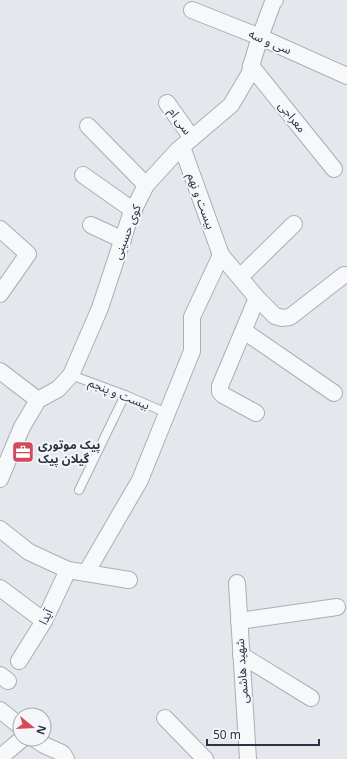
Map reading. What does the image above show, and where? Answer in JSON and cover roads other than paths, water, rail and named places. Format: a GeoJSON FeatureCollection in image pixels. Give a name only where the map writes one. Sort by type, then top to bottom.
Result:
{"type":"FeatureCollection","features":[{"type":"Feature","properties":{"kind":"street","name":"کوی حسینی"},"geometry":{"type":"LineString","coordinates":[[38,400],[58,389],[71,375],[100,308],[130,217],[146,185],[187,143],[231,105],[250,73],[260,37],[273,2],[276,0]]}},
{"type":"Feature","properties":{"kind":"street","name":"سی و سه"},"geometry":{"type":"LineString","coordinates":[[192,10],[260,37],[347,76]]}},
{"type":"Feature","properties":{"kind":"street","name":"معراجی"},"geometry":{"type":"LineString","coordinates":[[251,66],[334,169]]}},
{"type":"Feature","properties":{"kind":"street","name":"سی ام"},"geometry":{"type":"LineString","coordinates":[[167,103],[187,143]]}},
{"type":"Feature","properties":{"kind":"street"},"geometry":{"type":"LineString","coordinates":[[88,126],[146,185]]}},
{"type":"Feature","properties":{"kind":"street","name":"بیست و نهم"},"geometry":{"type":"LineString","coordinates":[[187,143],[221,255]]}},
{"type":"Feature","properties":{"kind":"street"},"geometry":{"type":"LineString","coordinates":[[83,176],[134,211]]}},
{"type":"Feature","properties":{"kind":"street"},"geometry":{"type":"LineString","coordinates":[[240,277],[294,224]]}},
{"type":"Feature","properties":{"kind":"street"},"geometry":{"type":"LineString","coordinates":[[91,225],[123,240]]}},
{"type":"Feature","properties":{"kind":"street"},"geometry":{"type":"LineString","coordinates":[[0,229],[28,254],[0,294]]}},
{"type":"Feature","properties":{"kind":"street"},"geometry":{"type":"LineString","coordinates":[[86,573],[140,480],[192,351],[192,317],[221,255],[257,298],[275,316],[282,318],[290,317],[344,275]]}},
{"type":"Feature","properties":{"kind":"street"},"geometry":{"type":"LineString","coordinates":[[256,413],[223,395],[220,392],[220,386],[257,298]]}},
{"type":"Feature","properties":{"kind":"street"},"geometry":{"type":"LineString","coordinates":[[244,331],[334,393]]}},
{"type":"Feature","properties":{"kind":"street"},"geometry":{"type":"LineString","coordinates":[[0,371],[38,400],[22,427],[0,479]]}},
{"type":"Feature","properties":{"kind":"street"},"geometry":{"type":"LineString","coordinates":[[0,528],[29,552],[68,570],[130,580]]}},
{"type":"Feature","properties":{"kind":"street","name":"آیدا"},"geometry":{"type":"LineString","coordinates":[[19,661],[44,621],[68,570]]}},
{"type":"Feature","properties":{"kind":"street","name":"شهید هاشمی"},"geometry":{"type":"LineString","coordinates":[[237,584],[248,759]]}},
{"type":"Feature","properties":{"kind":"street"},"geometry":{"type":"LineString","coordinates":[[0,588],[44,621]]}},
{"type":"Feature","properties":{"kind":"street"},"geometry":{"type":"LineString","coordinates":[[239,622],[338,607]]}},
{"type":"Feature","properties":{"kind":"street"},"geometry":{"type":"LineString","coordinates":[[241,655],[311,698]]}},
{"type":"Feature","properties":{"kind":"street"},"geometry":{"type":"LineString","coordinates":[[0,710],[12,720]]}},
{"type":"Feature","properties":{"kind":"street"},"geometry":{"type":"LineString","coordinates":[[165,718],[205,759]]}},
{"type":"Feature","properties":{"kind":"street"},"geometry":{"type":"LineString","coordinates":[[0,759],[12,747]]}},
{"type":"Feature","properties":{"kind":"street"},"geometry":{"type":"LineString","coordinates":[[48,747],[62,753],[66,759]]}},
{"type":"Feature","properties":{"kind":"lane","name":"بیست و پنجم"},"geometry":{"type":"LineString","coordinates":[[71,375],[125,395],[167,413]]}},
{"type":"Feature","properties":{"kind":"lane"},"geometry":{"type":"LineString","coordinates":[[79,490],[125,395]]}},
{"type":"Feature","properties":{"kind":"place","name":"پیک موتوری گیلان پیک"},"geometry":{"type":"Point","coordinates":[23,452]}}]}
